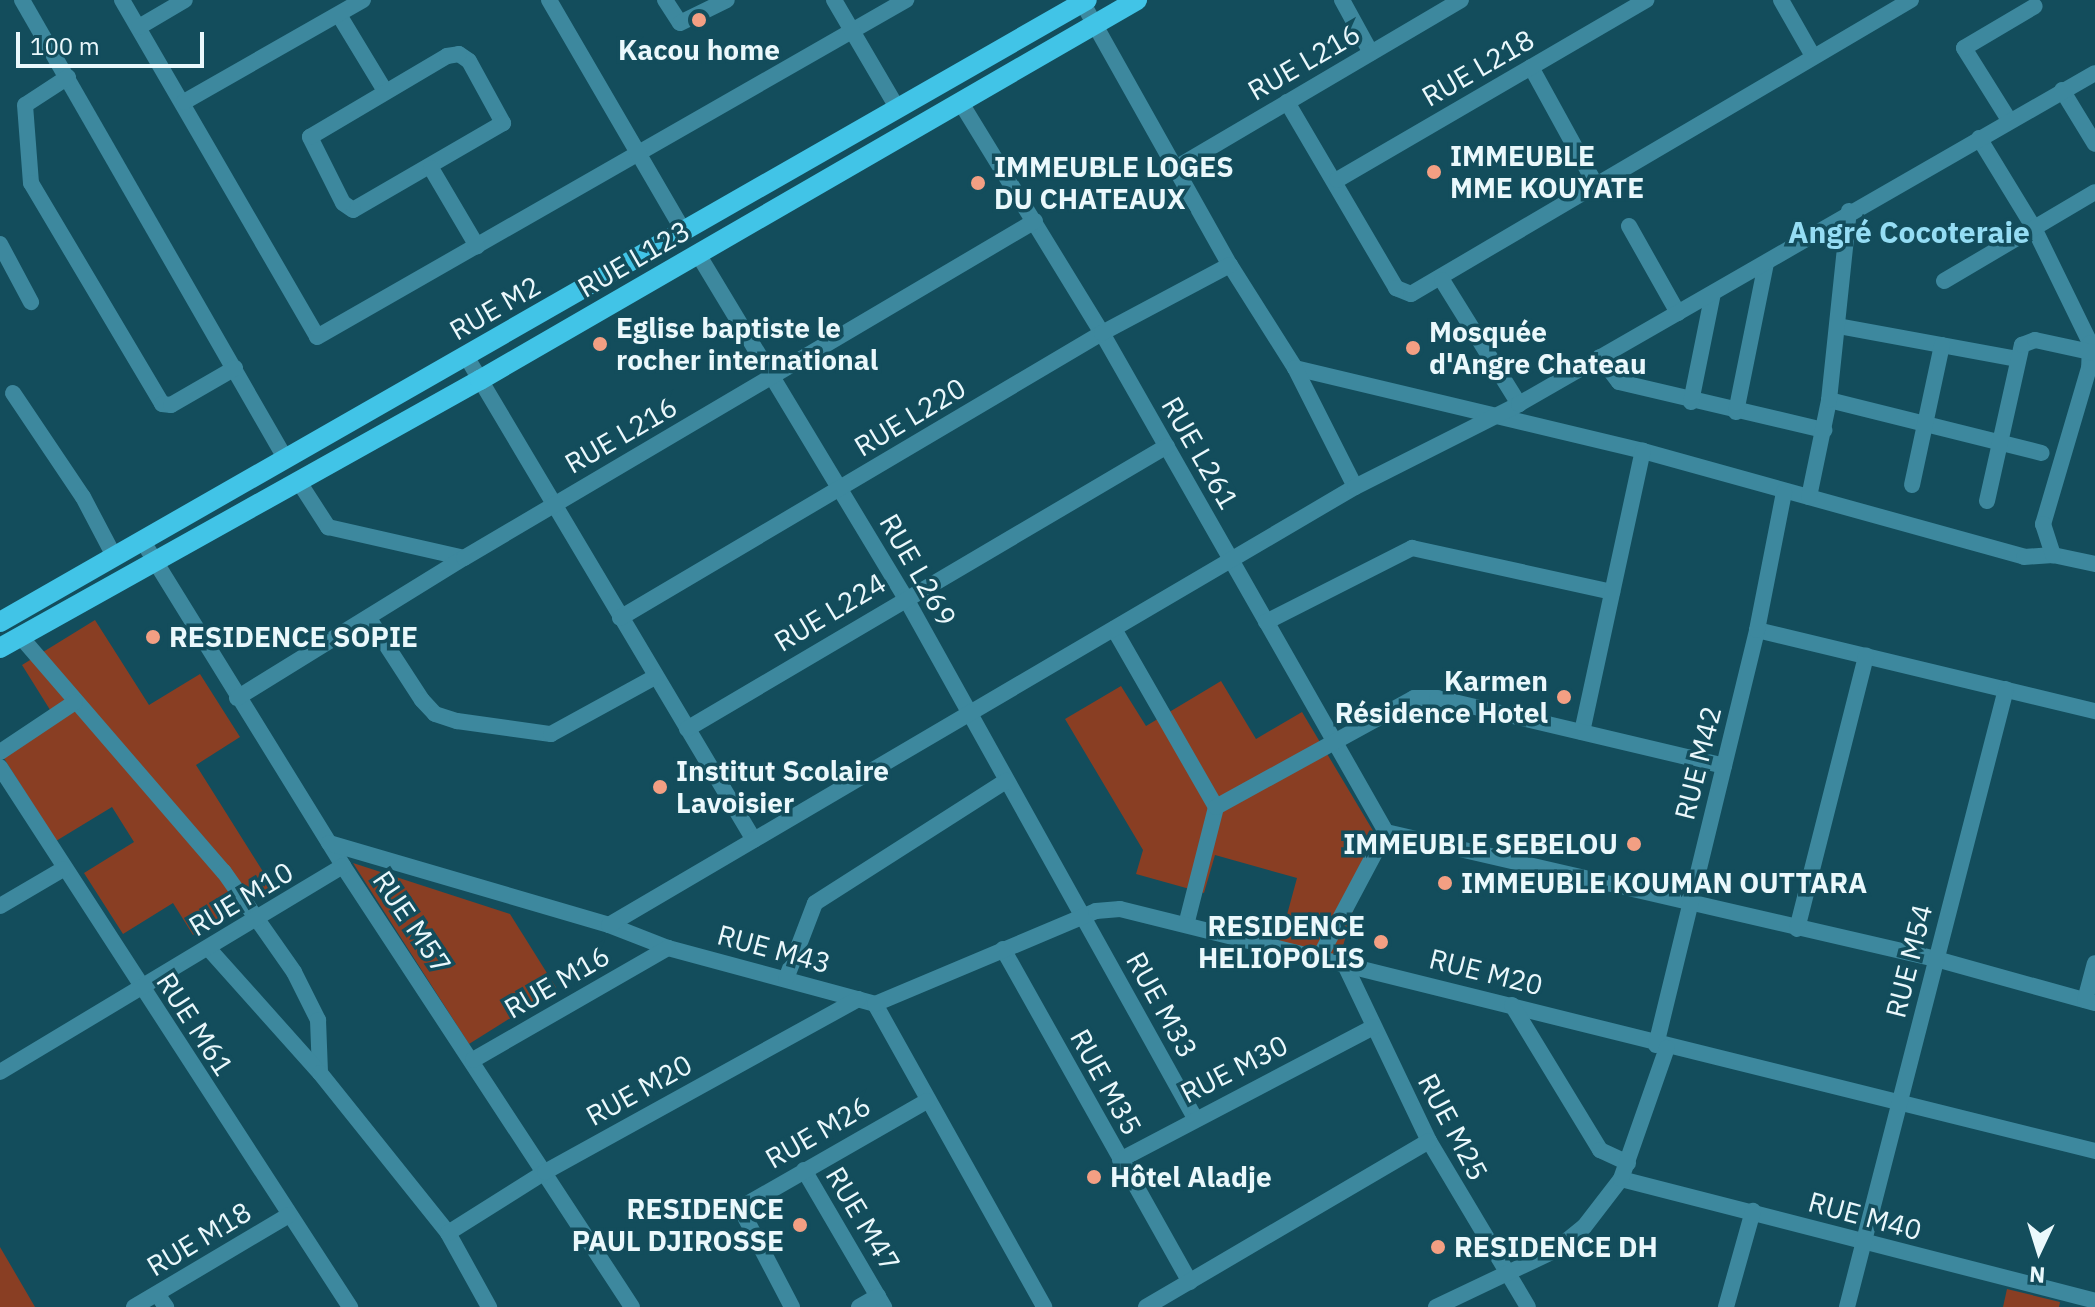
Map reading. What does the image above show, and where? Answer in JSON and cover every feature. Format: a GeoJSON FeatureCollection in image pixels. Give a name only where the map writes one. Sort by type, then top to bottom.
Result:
{"type":"FeatureCollection","features":[{"type":"Feature","properties":{"kind":"main road","name":"RUE L123"},"geometry":{"type":"LineString","coordinates":[[0,648],[480,380],[1137,0]]}},
{"type":"Feature","properties":{"kind":"main road","name":"RUE M2"},"geometry":{"type":"LineString","coordinates":[[2,617],[684,232],[1083,1]]}},
{"type":"Feature","properties":{"kind":"street"},"geometry":{"type":"LineString","coordinates":[[22,0],[285,458]]}},
{"type":"Feature","properties":{"kind":"street"},"geometry":{"type":"LineString","coordinates":[[122,0],[184,102],[317,337],[906,0]]}},
{"type":"Feature","properties":{"kind":"street"},"geometry":{"type":"LineString","coordinates":[[139,27],[185,0]]}},
{"type":"Feature","properties":{"kind":"street"},"geometry":{"type":"LineString","coordinates":[[184,102],[363,0]]}},
{"type":"Feature","properties":{"kind":"street"},"geometry":{"type":"LineString","coordinates":[[549,0],[684,232]]}},
{"type":"Feature","properties":{"kind":"street"},"geometry":{"type":"LineString","coordinates":[[665,0],[680,23],[727,0]]}},
{"type":"Feature","properties":{"kind":"street"},"geometry":{"type":"LineString","coordinates":[[834,0],[898,109]]}},
{"type":"Feature","properties":{"kind":"street"},"geometry":{"type":"LineString","coordinates":[[1342,0],[1371,53]]}},
{"type":"Feature","properties":{"kind":"street","name":"RUE L216"},"geometry":{"type":"LineString","coordinates":[[1174,169],[1461,0]]}},
{"type":"Feature","properties":{"kind":"street","name":"RUE L218"},"geometry":{"type":"LineString","coordinates":[[1337,180],[1646,0]]}},
{"type":"Feature","properties":{"kind":"street"},"geometry":{"type":"LineString","coordinates":[[1781,0],[1813,56]]}},
{"type":"Feature","properties":{"kind":"street"},"geometry":{"type":"LineString","coordinates":[[1287,102],[1337,180],[1396,288],[1411,294],[1442,280],[1911,0]]}},
{"type":"Feature","properties":{"kind":"street"},"geometry":{"type":"LineString","coordinates":[[1083,1],[1174,169],[1295,368],[1355,487]]}},
{"type":"Feature","properties":{"kind":"street"},"geometry":{"type":"LineString","coordinates":[[2009,120],[1964,48],[2035,6]]}},
{"type":"Feature","properties":{"kind":"street"},"geometry":{"type":"LineString","coordinates":[[339,15],[385,91]]}},
{"type":"Feature","properties":{"kind":"street"},"geometry":{"type":"LineString","coordinates":[[459,54],[469,61],[501,113],[503,123],[497,131],[365,208],[353,210],[343,203],[310,137],[385,91],[459,54]]}},
{"type":"Feature","properties":{"kind":"street"},"geometry":{"type":"LineString","coordinates":[[1531,67],[1597,187]]}},
{"type":"Feature","properties":{"kind":"street"},"geometry":{"type":"LineString","coordinates":[[609,925],[1355,487],[1519,404],[1766,263],[1849,211],[2095,73]]}},
{"type":"Feature","properties":{"kind":"street"},"geometry":{"type":"LineString","coordinates":[[68,77],[25,105],[31,183],[162,404],[171,405],[235,368]]}},
{"type":"Feature","properties":{"kind":"street"},"geometry":{"type":"LineString","coordinates":[[2062,90],[2095,144]]}},
{"type":"Feature","properties":{"kind":"street","name":"RUE L261"},"geometry":{"type":"LineString","coordinates":[[961,103],[1102,333],[1386,832]]}},
{"type":"Feature","properties":{"kind":"street"},"geometry":{"type":"LineString","coordinates":[[1979,138],[2034,228],[2085,330],[2092,353],[2043,524],[2053,555]]}},
{"type":"Feature","properties":{"kind":"street"},"geometry":{"type":"LineString","coordinates":[[431,168],[477,246]]}},
{"type":"Feature","properties":{"kind":"street"},"geometry":{"type":"LineString","coordinates":[[1944,281],[2095,192]]}},
{"type":"Feature","properties":{"kind":"street"},"geometry":{"type":"LineString","coordinates":[[1809,497],[1829,400],[1849,211]]}},
{"type":"Feature","properties":{"kind":"street","name":"RUE L216"},"geometry":{"type":"LineString","coordinates":[[237,698],[370,620],[554,504],[775,377],[1035,221]]}},
{"type":"Feature","properties":{"kind":"street"},"geometry":{"type":"LineString","coordinates":[[1629,226],[1678,313]]}},
{"type":"Feature","properties":{"kind":"street"},"geometry":{"type":"LineString","coordinates":[[0,244],[31,302]]}},
{"type":"Feature","properties":{"kind":"street","name":"RUE L269"},"geometry":{"type":"LineString","coordinates":[[698,254],[905,597],[1083,916]]}},
{"type":"Feature","properties":{"kind":"street"},"geometry":{"type":"LineString","coordinates":[[1736,412],[1766,263]]}},
{"type":"Feature","properties":{"kind":"street","name":"RUE L220"},"geometry":{"type":"LineString","coordinates":[[620,618],[1102,333],[1230,265]]}},
{"type":"Feature","properties":{"kind":"street"},"geometry":{"type":"LineString","coordinates":[[1442,280],[1519,404]]}},
{"type":"Feature","properties":{"kind":"street"},"geometry":{"type":"LineString","coordinates":[[1691,402],[1713,293]]}},
{"type":"Feature","properties":{"kind":"street"},"geometry":{"type":"LineString","coordinates":[[1838,326],[2018,359]]}},
{"type":"Feature","properties":{"kind":"street"},"geometry":{"type":"LineString","coordinates":[[1987,501],[2018,359],[2027,339],[2092,353]]}},
{"type":"Feature","properties":{"kind":"street"},"geometry":{"type":"LineString","coordinates":[[1912,485],[1942,345]]}},
{"type":"Feature","properties":{"kind":"street"},"geometry":{"type":"LineString","coordinates":[[466,356],[754,840]]}},
{"type":"Feature","properties":{"kind":"street"},"geometry":{"type":"LineString","coordinates":[[1600,357],[1619,382],[1691,402],[1824,430]]}},
{"type":"Feature","properties":{"kind":"street"},"geometry":{"type":"LineString","coordinates":[[1295,368],[1643,451],[2024,557],[2053,555],[2095,564]]}},
{"type":"Feature","properties":{"kind":"street"},"geometry":{"type":"LineString","coordinates":[[13,393],[83,497],[114,556]]}},
{"type":"Feature","properties":{"kind":"street"},"geometry":{"type":"LineString","coordinates":[[1829,400],[2042,453]]}},
{"type":"Feature","properties":{"kind":"street","name":"RUE L224"},"geometry":{"type":"LineString","coordinates":[[687,729],[905,597],[1167,446]]}},
{"type":"Feature","properties":{"kind":"street"},"geometry":{"type":"LineString","coordinates":[[1582,732],[1643,451]]}},
{"type":"Feature","properties":{"kind":"street"},"geometry":{"type":"LineString","coordinates":[[299,482],[328,527],[464,558]]}},
{"type":"Feature","properties":{"kind":"street","name":"RUE M42"},"geometry":{"type":"LineString","coordinates":[[1436,1307],[1571,1240],[1621,1179],[1628,1163],[1662,1047],[1691,902],[1757,630],[1784,492]]}},
{"type":"Feature","properties":{"kind":"street","name":"RUE M57"},"geometry":{"type":"LineString","coordinates":[[142,540],[343,866],[632,1307]]}},
{"type":"Feature","properties":{"kind":"street"},"geometry":{"type":"LineString","coordinates":[[1266,622],[1412,548],[1612,592]]}},
{"type":"Feature","properties":{"kind":"street"},"geometry":{"type":"LineString","coordinates":[[370,620],[435,714],[551,734],[655,677]]}},
{"type":"Feature","properties":{"kind":"street"},"geometry":{"type":"LineString","coordinates":[[1114,629],[1216,807],[1186,925]]}},
{"type":"Feature","properties":{"kind":"street"},"geometry":{"type":"LineString","coordinates":[[1757,630],[2095,711]]}},
{"type":"Feature","properties":{"kind":"street"},"geometry":{"type":"LineString","coordinates":[[20,636],[224,872],[255,921],[294,972],[318,1020],[320,1073]]}},
{"type":"Feature","properties":{"kind":"street"},"geometry":{"type":"LineString","coordinates":[[1797,929],[1866,656]]}},
{"type":"Feature","properties":{"kind":"street","name":"RUE M54"},"geometry":{"type":"LineString","coordinates":[[1847,1307],[1866,1246],[2006,689]]}},
{"type":"Feature","properties":{"kind":"street"},"geometry":{"type":"LineString","coordinates":[[1216,807],[1426,696],[1724,766]]}},
{"type":"Feature","properties":{"kind":"street"},"geometry":{"type":"LineString","coordinates":[[0,752],[75,702]]}},
{"type":"Feature","properties":{"kind":"street","name":"RUE M61"},"geometry":{"type":"LineString","coordinates":[[0,767],[141,990],[350,1307]]}},
{"type":"Feature","properties":{"kind":"street"},"geometry":{"type":"LineString","coordinates":[[786,979],[815,903],[1006,781]]}},
{"type":"Feature","properties":{"kind":"street"},"geometry":{"type":"LineString","coordinates":[[1319,958],[1386,832],[1936,959],[2090,1002],[2095,963]]}},
{"type":"Feature","properties":{"kind":"street","name":"RUE M43"},"geometry":{"type":"LineString","coordinates":[[329,843],[609,925],[668,948],[875,1004]]}},
{"type":"Feature","properties":{"kind":"street","name":"RUE M10"},"geometry":{"type":"LineString","coordinates":[[0,1072],[343,866]]}},
{"type":"Feature","properties":{"kind":"street"},"geometry":{"type":"LineString","coordinates":[[0,906],[63,869]]}},
{"type":"Feature","properties":{"kind":"street","name":"RUE M20"},"geometry":{"type":"LineString","coordinates":[[875,1004],[1083,916],[1120,909],[1512,1005],[1662,1047],[2095,1151]]}},
{"type":"Feature","properties":{"kind":"street","name":"RUE M33"},"geometry":{"type":"LineString","coordinates":[[1083,916],[1195,1118]]}},
{"type":"Feature","properties":{"kind":"street","name":"RUE M16"},"geometry":{"type":"LineString","coordinates":[[473,1060],[668,948]]}},
{"type":"Feature","properties":{"kind":"street"},"geometry":{"type":"LineString","coordinates":[[209,949],[320,1073],[448,1233],[489,1307]]}},
{"type":"Feature","properties":{"kind":"street","name":"RUE M35"},"geometry":{"type":"LineString","coordinates":[[1003,949],[1190,1282]]}},
{"type":"Feature","properties":{"kind":"street","name":"RUE M25"},"geometry":{"type":"LineString","coordinates":[[1345,965],[1429,1141],[1504,1274],[1528,1307]]}},
{"type":"Feature","properties":{"kind":"street","name":"RUE M20"},"geometry":{"type":"LineString","coordinates":[[448,1233],[545,1172],[858,999]]}},
{"type":"Feature","properties":{"kind":"street"},"geometry":{"type":"LineString","coordinates":[[875,1004],[1044,1307]]}},
{"type":"Feature","properties":{"kind":"street"},"geometry":{"type":"LineString","coordinates":[[1512,1005],[1600,1150],[1628,1163]]}},
{"type":"Feature","properties":{"kind":"street","name":"RUE M30"},"geometry":{"type":"LineString","coordinates":[[1120,1160],[1373,1027]]}},
{"type":"Feature","properties":{"kind":"street","name":"RUE M26"},"geometry":{"type":"LineString","coordinates":[[792,1307],[744,1215],[747,1204],[927,1101]]}},
{"type":"Feature","properties":{"kind":"street"},"geometry":{"type":"LineString","coordinates":[[1146,1307],[1429,1141]]}},
{"type":"Feature","properties":{"kind":"street","name":"RUE M47"},"geometry":{"type":"LineString","coordinates":[[804,1170],[881,1301]]}},
{"type":"Feature","properties":{"kind":"street","name":"RUE M40"},"geometry":{"type":"LineString","coordinates":[[1621,1179],[1753,1211],[1866,1246],[2095,1301]]}},
{"type":"Feature","properties":{"kind":"street"},"geometry":{"type":"LineString","coordinates":[[1730,1306],[1753,1211]]}},
{"type":"Feature","properties":{"kind":"street","name":"RUE M18"},"geometry":{"type":"LineString","coordinates":[[134,1307],[162,1300],[289,1215]]}},
{"type":"Feature","properties":{"kind":"street"},"geometry":{"type":"LineString","coordinates":[[859,1307],[881,1301]]}},
{"type":"Feature","properties":{"kind":"shaded area"},"geometry":{"type":"Polygon","coordinates":[[[95,620],[149,705],[200,674],[240,737],[196,765],[272,886],[193,935],[173,903],[123,934],[84,873],[134,842],[112,807],[56,841],[0,752],[52,713],[22,665],[95,620]]]}},
{"type":"Feature","properties":{"kind":"shaded area"},"geometry":{"type":"Polygon","coordinates":[[[1221,681],[1256,739],[1302,712],[1375,834],[1339,960],[1279,944],[1297,878],[1215,855],[1204,893],[1136,874],[1143,850],[1065,719],[1121,686],[1146,726],[1221,681]]]}},
{"type":"Feature","properties":{"kind":"shaded area"},"geometry":{"type":"Polygon","coordinates":[[[353,863],[510,914],[557,989],[469,1044],[353,863]]]}},
{"type":"Feature","properties":{"kind":"shaded area"},"geometry":{"type":"Polygon","coordinates":[[[0,1247],[35,1307],[0,1307],[0,1247]]]}},
{"type":"Feature","properties":{"kind":"shaded area"},"geometry":{"type":"Polygon","coordinates":[[[2007,1289],[2060,1302],[2059,1307],[2003,1307],[2007,1289]]]}},
{"type":"Feature","properties":{"kind":"place","name":"Kacou home"},"geometry":{"type":"Point","coordinates":[699,20]}},
{"type":"Feature","properties":{"kind":"place","name":"IMMEUBLE MME KOUYATE"},"geometry":{"type":"Point","coordinates":[1434,172]}},
{"type":"Feature","properties":{"kind":"place","name":"IMMEUBLE LOGES DU CHATEAUX"},"geometry":{"type":"Point","coordinates":[978,183]}},
{"type":"Feature","properties":{"kind":"place","name":"Eglise baptiste le rocher international"},"geometry":{"type":"Point","coordinates":[600,344]}},
{"type":"Feature","properties":{"kind":"place","name":"Mosquée d'Angre Chateau"},"geometry":{"type":"Point","coordinates":[1413,348]}},
{"type":"Feature","properties":{"kind":"place","name":"RESIDENCE SOPIE"},"geometry":{"type":"Point","coordinates":[153,637]}},
{"type":"Feature","properties":{"kind":"place","name":"Karmen Résidence Hotel"},"geometry":{"type":"Point","coordinates":[1564,697]}},
{"type":"Feature","properties":{"kind":"place","name":"Institut Scolaire Lavoisier"},"geometry":{"type":"Point","coordinates":[660,787]}},
{"type":"Feature","properties":{"kind":"place","name":"IMMEUBLE SEBELOU"},"geometry":{"type":"Point","coordinates":[1634,844]}},
{"type":"Feature","properties":{"kind":"place","name":"IMMEUBLE KOUMAN OUTTARA"},"geometry":{"type":"Point","coordinates":[1445,883]}},
{"type":"Feature","properties":{"kind":"place","name":"RESIDENCE HELIOPOLIS"},"geometry":{"type":"Point","coordinates":[1381,942]}},
{"type":"Feature","properties":{"kind":"place","name":"Hôtel Aladje"},"geometry":{"type":"Point","coordinates":[1094,1177]}},
{"type":"Feature","properties":{"kind":"place","name":"RESIDENCE PAUL DJIROSSE"},"geometry":{"type":"Point","coordinates":[800,1225]}},
{"type":"Feature","properties":{"kind":"place","name":"RESIDENCE DH"},"geometry":{"type":"Point","coordinates":[1438,1247]}},
{"type":"Feature","properties":{"kind":"district","name":"Angré Cocoteraie"},"geometry":{"type":"Point","coordinates":[1909,232]}}]}
